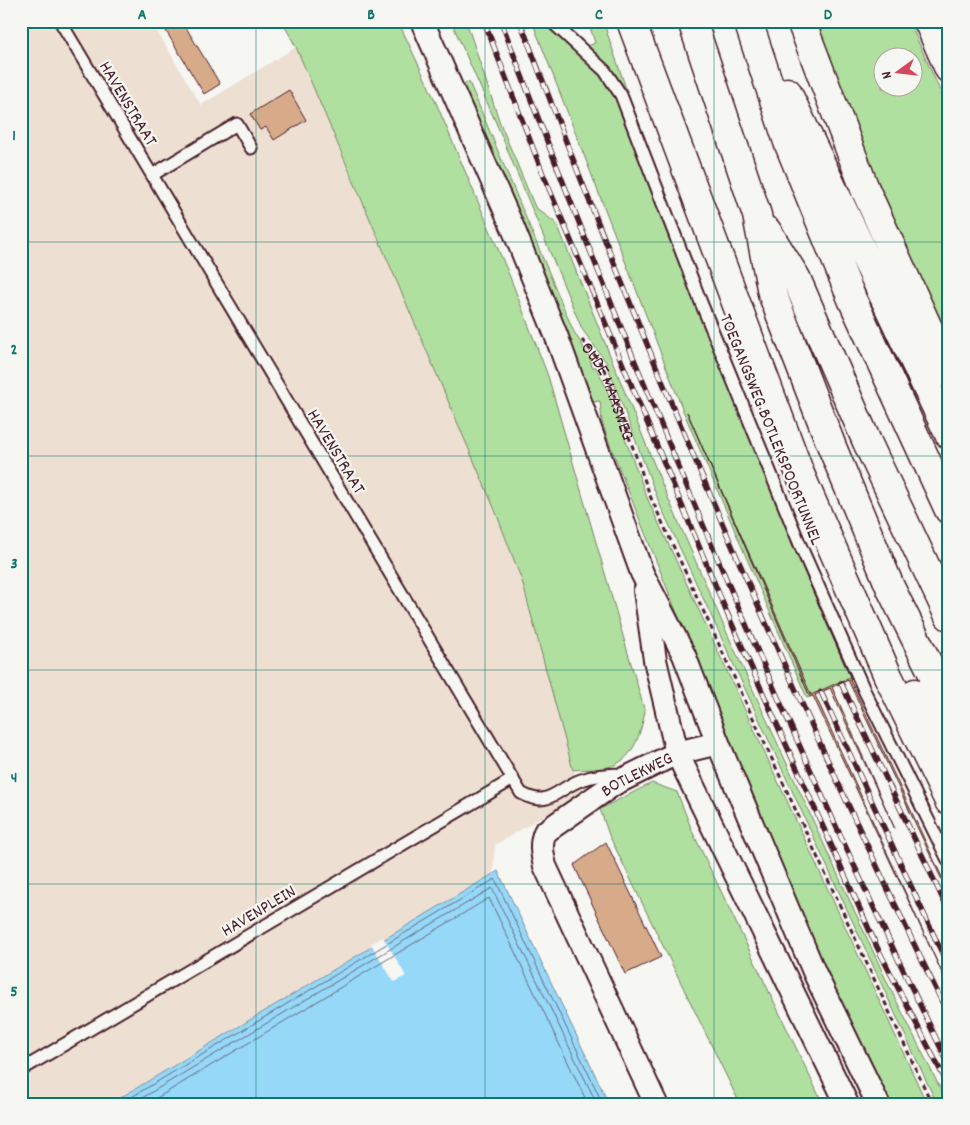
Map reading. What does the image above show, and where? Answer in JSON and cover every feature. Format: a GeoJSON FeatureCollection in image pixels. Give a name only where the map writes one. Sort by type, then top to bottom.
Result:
{"type":"FeatureCollection","features":[{"type":"Feature","properties":{"kind":"highway"},"geometry":{"type":"LineString","coordinates":[[630,21],[800,474],[888,676],[949,801]]}},
{"type":"Feature","properties":{"kind":"highway"},"geometry":{"type":"LineString","coordinates":[[692,21],[757,215],[772,293],[828,438],[891,589],[949,706]]}},
{"type":"Feature","properties":{"kind":"highway"},"geometry":{"type":"LineString","coordinates":[[748,21],[788,142],[852,299],[949,510]]}},
{"type":"Feature","properties":{"kind":"highway"},"geometry":{"type":"LineString","coordinates":[[754,21],[949,434]]}},
{"type":"Feature","properties":{"kind":"highway"},"geometry":{"type":"LineString","coordinates":[[800,21],[865,189],[949,374]]}},
{"type":"Feature","properties":{"kind":"highway"},"geometry":{"type":"LineString","coordinates":[[928,21],[949,69]]}},
{"type":"Feature","properties":{"kind":"highway"},"geometry":{"type":"LineString","coordinates":[[757,215],[796,278],[867,442],[949,616]]}},
{"type":"Feature","properties":{"kind":"highway"},"geometry":{"type":"LineString","coordinates":[[735,303],[858,578],[920,704],[949,750]]}},
{"type":"Feature","properties":{"kind":"street","name":"OUDE MAASWEG"},"geometry":{"type":"LineString","coordinates":[[422,21],[510,219],[556,335],[642,573],[684,655],[718,743]]}},
{"type":"Feature","properties":{"kind":"street","name":"OUDE MAASWEG"},"geometry":{"type":"LineString","coordinates":[[642,573],[656,660],[677,753]]}},
{"type":"Feature","properties":{"kind":"street"},"geometry":{"type":"LineString","coordinates":[[677,753],[718,743],[815,974],[878,1104]]}},
{"type":"Feature","properties":{"kind":"street","name":"BOTLEKWEG"},"geometry":{"type":"LineString","coordinates":[[656,1104],[545,866],[541,849],[545,832],[581,805],[636,773],[677,753],[847,1104]]}},
{"type":"Feature","properties":{"kind":"lane","name":"HAVENSTRAAT"},"geometry":{"type":"LineString","coordinates":[[60,21],[521,793],[532,799],[543,800],[591,776],[636,773]]}},
{"type":"Feature","properties":{"kind":"lane","name":"TOEGANGSWEG BOTLEKSPOORTUNNEL"},"geometry":{"type":"LineString","coordinates":[[552,21],[605,71],[621,95],[698,296],[801,547],[865,692],[949,862]]}},
{"type":"Feature","properties":{"kind":"lane"},"geometry":{"type":"LineString","coordinates":[[152,175],[237,124],[251,148]]}},
{"type":"Feature","properties":{"kind":"lane","name":"HAVENPLEIN"},"geometry":{"type":"LineString","coordinates":[[21,1070],[513,779]]}},
{"type":"Feature","properties":{"kind":"path","name":"OUDE MAASWEG"},"geometry":{"type":"LineString","coordinates":[[581,337],[606,373],[652,498],[932,1104]]}},
{"type":"Feature","properties":{"kind":"shaded area"},"geometry":{"type":"Polygon","coordinates":[[[21,21],[151,21],[201,105],[296,47],[495,510],[522,581],[573,770],[584,792],[495,845],[493,874],[110,1104],[21,1104],[21,21]]]}},
{"type":"Feature","properties":{"kind":"green space"},"geometry":{"type":"Polygon","coordinates":[[[282,21],[398,21],[434,98],[510,277],[548,376],[645,712],[634,746],[630,753],[617,764],[599,769],[573,770],[522,581],[495,510],[296,47],[282,21]]]}},
{"type":"Feature","properties":{"kind":"green space"},"geometry":{"type":"Polygon","coordinates":[[[451,21],[466,21],[500,123],[535,207],[557,224],[662,484],[726,631],[888,984],[948,1104],[937,1104],[660,505],[606,362],[582,329],[497,125],[451,21]]]}},
{"type":"Feature","properties":{"kind":"green space"},"geometry":{"type":"Polygon","coordinates":[[[532,21],[540,21],[601,74],[616,97],[662,221],[733,393],[757,457],[851,679],[811,696],[687,412],[810,697],[807,698],[684,413],[532,21]]]}},
{"type":"Feature","properties":{"kind":"green space"},"geometry":{"type":"Polygon","coordinates":[[[588,21],[603,21],[634,112],[605,63],[588,46],[595,43],[588,21]]]}},
{"type":"Feature","properties":{"kind":"green space"},"geometry":{"type":"Polygon","coordinates":[[[812,21],[909,21],[921,48],[872,48],[872,98],[922,98],[922,50],[949,111],[949,353],[872,179],[812,21]]]}},
{"type":"Feature","properties":{"kind":"green space"},"geometry":{"type":"Polygon","coordinates":[[[469,82],[573,330],[590,358],[592,367],[596,367],[605,385],[648,500],[927,1104],[886,1104],[742,772],[607,437],[602,422],[600,401],[593,402],[462,85],[469,82]]]}},
{"type":"Feature","properties":{"kind":"green space"},"geometry":{"type":"Polygon","coordinates":[[[652,783],[677,792],[693,833],[823,1104],[740,1104],[609,835],[600,809],[652,783]]]}},
{"type":"Feature","properties":{"kind":"water"},"geometry":{"type":"Polygon","coordinates":[[[498,871],[609,1104],[110,1104],[498,871]]]}},
{"type":"Feature","properties":{"kind":"pier"},"geometry":{"type":"Polygon","coordinates":[[[383,937],[406,976],[394,982],[371,944],[383,937]]]}},
{"type":"Feature","properties":{"kind":"building"},"geometry":{"type":"Polygon","coordinates":[[[160,21],[182,21],[220,84],[204,94],[160,21]]]}},
{"type":"Feature","properties":{"kind":"building"},"geometry":{"type":"Polygon","coordinates":[[[289,90],[306,120],[274,140],[266,127],[260,130],[250,114],[289,90]]]}},
{"type":"Feature","properties":{"kind":"building"},"geometry":{"type":"Polygon","coordinates":[[[732,393],[852,678],[850,680],[949,892],[949,895],[848,680],[832,687],[895,829],[830,688],[815,695],[949,988],[813,696],[810,697],[687,412],[811,695],[850,677],[794,548],[732,393]]]}},
{"type":"Feature","properties":{"kind":"building"},"geometry":{"type":"Polygon","coordinates":[[[606,842],[661,957],[625,974],[574,865],[606,842]]]}},
{"type":"Feature","properties":{"kind":"railway"},"geometry":{"type":"LineString","coordinates":[[484,21],[543,174],[727,613],[877,947],[949,1087]]}},
{"type":"Feature","properties":{"kind":"railway"},"geometry":{"type":"LineString","coordinates":[[501,21],[604,286],[713,548],[828,808],[949,1065]]}},
{"type":"Feature","properties":{"kind":"railway"},"geometry":{"type":"LineString","coordinates":[[520,21],[618,274],[722,524],[833,771],[949,1016]]}},
{"type":"Feature","properties":{"kind":"railway"},"geometry":{"type":"LineString","coordinates":[[841,683],[949,912]]}},
{"type":"Feature","properties":{"kind":"railway"},"geometry":{"type":"LineString","coordinates":[[821,692],[949,968]]}}]}
